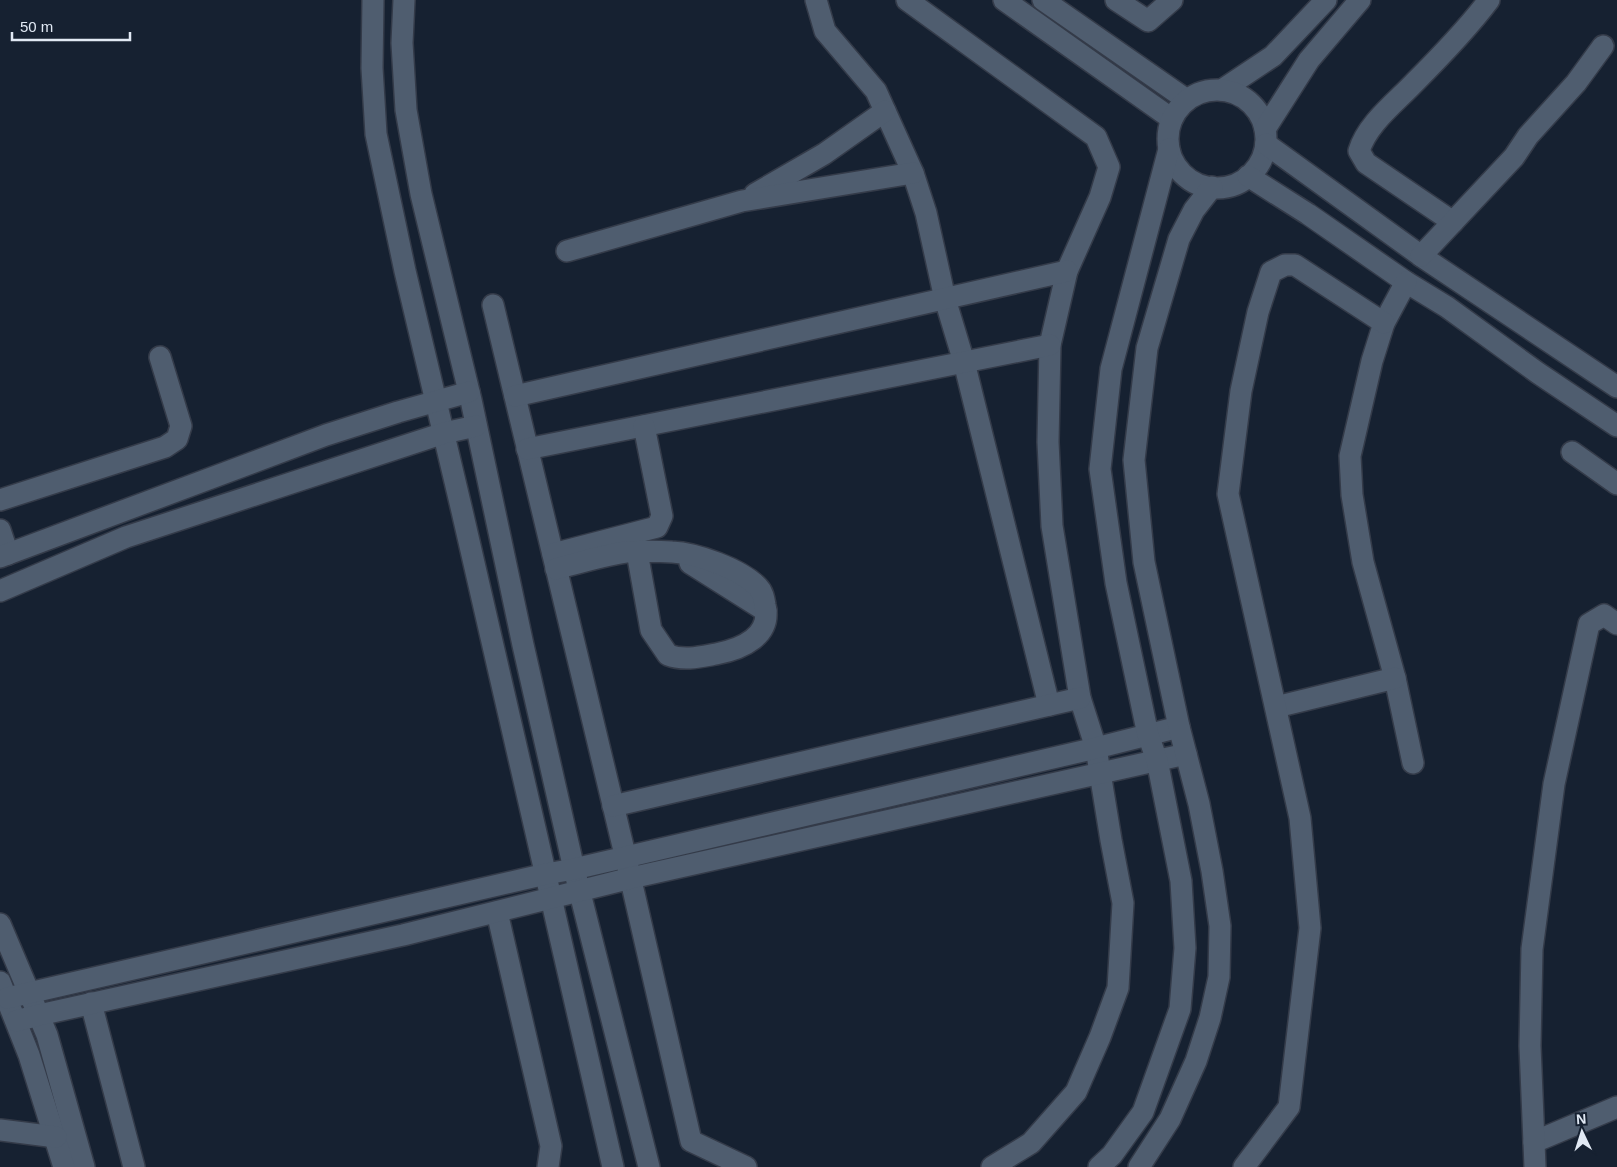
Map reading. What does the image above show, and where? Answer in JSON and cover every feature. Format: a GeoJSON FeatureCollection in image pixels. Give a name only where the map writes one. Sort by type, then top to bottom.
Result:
{"type":"FeatureCollection","features":[{"type":"Feature","properties":{"kind":"street"},"geometry":{"type":"LineString","coordinates":[[373,0],[372,68],[376,134],[405,271],[613,1167]]}},
{"type":"Feature","properties":{"kind":"street"},"geometry":{"type":"LineString","coordinates":[[404,0],[402,43],[406,110],[421,194],[469,392],[523,644],[579,891],[649,1167]]}},
{"type":"Feature","properties":{"kind":"street"},"geometry":{"type":"LineString","coordinates":[[816,0],[825,31],[876,91],[913,173],[926,213],[945,299],[964,362],[1048,705]]}},
{"type":"Feature","properties":{"kind":"street"},"geometry":{"type":"LineString","coordinates":[[907,0],[1096,137],[1109,167],[1100,197],[1067,271],[1050,344],[1048,442],[1052,526],[1080,698],[1096,748],[1111,840],[1124,903],[1118,988],[1100,1037],[1076,1092],[1031,1143],[992,1167]]}},
{"type":"Feature","properties":{"kind":"street"},"geometry":{"type":"LineString","coordinates":[[1004,0],[1172,119]]}},
{"type":"Feature","properties":{"kind":"street"},"geometry":{"type":"LineString","coordinates":[[1043,0],[1187,100]]}},
{"type":"Feature","properties":{"kind":"street"},"geometry":{"type":"LineString","coordinates":[[1116,0],[1148,21],[1172,0]]}},
{"type":"Feature","properties":{"kind":"street"},"geometry":{"type":"LineString","coordinates":[[1222,90],[1273,56],[1326,0]]}},
{"type":"Feature","properties":{"kind":"street"},"geometry":{"type":"LineString","coordinates":[[1169,150],[1175,164],[1185,175],[1198,184],[1212,187],[1228,187],[1242,181],[1254,171],[1262,158],[1266,136],[1309,60],[1360,0]]}},
{"type":"Feature","properties":{"kind":"street"},"geometry":{"type":"LineString","coordinates":[[1453,222],[1366,163],[1359,151],[1362,143],[1381,117],[1445,50],[1489,0]]}},
{"type":"Feature","properties":{"kind":"street"},"geometry":{"type":"LineString","coordinates":[[1421,256],[1514,157],[1528,136],[1576,83],[1604,46]]}},
{"type":"Feature","properties":{"kind":"street"},"geometry":{"type":"LineString","coordinates":[[1111,1163],[1143,1112],[1180,1009],[1186,948],[1181,881],[1157,760],[1148,735],[1116,583],[1100,469],[1111,370],[1169,150],[1168,134],[1172,119],[1187,100],[1198,94],[1222,90],[1237,94],[1250,103],[1260,114],[1266,136],[1421,256],[1617,387]]}},
{"type":"Feature","properties":{"kind":"street"},"geometry":{"type":"LineString","coordinates":[[742,201],[824,154],[885,111]]}},
{"type":"Feature","properties":{"kind":"street"},"geometry":{"type":"LineString","coordinates":[[567,251],[742,201],[913,173]]}},
{"type":"Feature","properties":{"kind":"street"},"geometry":{"type":"LineString","coordinates":[[1248,176],[1308,214],[1406,282],[1447,307],[1538,373],[1617,426]]}},
{"type":"Feature","properties":{"kind":"street"},"geometry":{"type":"LineString","coordinates":[[1139,1167],[1170,1118],[1196,1061],[1210,1018],[1219,978],[1220,926],[1199,804],[1179,726],[1144,562],[1134,460],[1147,348],[1179,239],[1194,210],[1212,187]]}},
{"type":"Feature","properties":{"kind":"street"},"geometry":{"type":"LineString","coordinates":[[1244,1167],[1289,1107],[1310,928],[1300,818],[1228,494],[1241,391],[1258,312],[1271,272],[1285,265],[1295,265],[1384,323]]}},
{"type":"Feature","properties":{"kind":"street"},"geometry":{"type":"LineString","coordinates":[[515,396],[1067,271]]}},
{"type":"Feature","properties":{"kind":"street"},"geometry":{"type":"LineString","coordinates":[[1406,282],[1384,323],[1372,361],[1350,456],[1352,495],[1363,562],[1395,678],[1413,764]]}},
{"type":"Feature","properties":{"kind":"street"},"geometry":{"type":"LineString","coordinates":[[492,305],[626,856],[691,1141],[746,1167]]}},
{"type":"Feature","properties":{"kind":"street"},"geometry":{"type":"LineString","coordinates":[[527,449],[1050,344]]}},
{"type":"Feature","properties":{"kind":"street"},"geometry":{"type":"LineString","coordinates":[[0,500],[165,447],[177,439],[181,426],[160,357]]}},
{"type":"Feature","properties":{"kind":"street"},"geometry":{"type":"LineString","coordinates":[[0,530],[4,555],[326,435],[469,392]]}},
{"type":"Feature","properties":{"kind":"street"},"geometry":{"type":"LineString","coordinates":[[0,590],[126,537],[444,433],[476,426]]}},
{"type":"Feature","properties":{"kind":"street"},"geometry":{"type":"LineString","coordinates":[[554,562],[657,527],[662,516],[644,426]]}},
{"type":"Feature","properties":{"kind":"street"},"geometry":{"type":"LineString","coordinates":[[1572,452],[1617,484]]}},
{"type":"Feature","properties":{"kind":"street"},"geometry":{"type":"LineString","coordinates":[[554,562],[626,552],[637,552],[672,552],[766,611],[766,622],[760,634],[732,651],[684,658],[668,655],[651,630],[637,552]]}},
{"type":"Feature","properties":{"kind":"street"},"geometry":{"type":"LineString","coordinates":[[1534,1167],[1530,1046],[1532,949],[1554,784],[1589,624],[1604,615],[1617,624]]}},
{"type":"Feature","properties":{"kind":"street"},"geometry":{"type":"LineString","coordinates":[[1276,708],[1395,678]]}},
{"type":"Feature","properties":{"kind":"street"},"geometry":{"type":"LineString","coordinates":[[613,806],[1080,698]]}},
{"type":"Feature","properties":{"kind":"street"},"geometry":{"type":"LineString","coordinates":[[64,1167],[30,1055],[3,990],[30,993],[1096,748],[1179,726]]}},
{"type":"Feature","properties":{"kind":"street"},"geometry":{"type":"LineString","coordinates":[[16,1021],[403,935],[630,878],[888,822],[1186,754]]}},
{"type":"Feature","properties":{"kind":"street"},"geometry":{"type":"LineString","coordinates":[[496,912],[551,1146],[548,1167]]}},
{"type":"Feature","properties":{"kind":"street"},"geometry":{"type":"LineString","coordinates":[[0,924],[47,1035],[84,1167]]}},
{"type":"Feature","properties":{"kind":"street"},"geometry":{"type":"LineString","coordinates":[[91,1003],[134,1167]]}},
{"type":"Feature","properties":{"kind":"street"},"geometry":{"type":"LineString","coordinates":[[1534,1142],[1617,1107]]}},
{"type":"Feature","properties":{"kind":"street"},"geometry":{"type":"LineString","coordinates":[[0,1130],[56,1137]]}}]}
